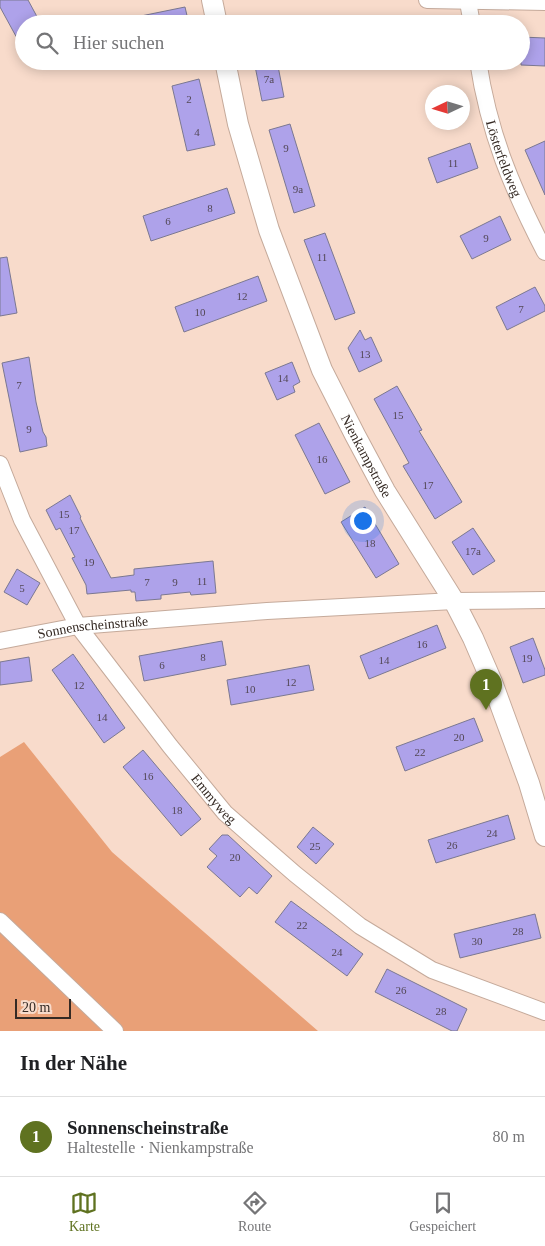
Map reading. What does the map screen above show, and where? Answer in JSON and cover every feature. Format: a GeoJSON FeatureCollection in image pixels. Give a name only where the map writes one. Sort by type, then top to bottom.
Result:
{"type":"FeatureCollection","features":[{"type":"Feature","properties":{"kind":"street"},"geometry":{"type":"LineString","coordinates":[[212,0],[215,15]]}},
{"type":"Feature","properties":{"kind":"street"},"geometry":{"type":"LineString","coordinates":[[427,0],[545,2]]}},
{"type":"Feature","properties":{"kind":"street"},"geometry":{"type":"LineString","coordinates":[[468,2],[470,15]]}},
{"type":"Feature","properties":{"kind":"street","name":"Nienkampstraße"},"geometry":{"type":"LineString","coordinates":[[227,70],[238,124],[269,230],[322,370],[385,491],[454,601],[473,638],[492,682],[530,783],[545,836]]}},
{"type":"Feature","properties":{"kind":"street","name":"Lösterfeldweg"},"geometry":{"type":"LineString","coordinates":[[479,70],[482,90],[496,142],[511,184],[545,252]]}},
{"type":"Feature","properties":{"kind":"street","name":"Emmyweg"},"geometry":{"type":"LineString","coordinates":[[0,464],[22,520],[78,626],[170,746],[225,813],[295,874],[360,926],[432,970],[545,1012]]}},
{"type":"Feature","properties":{"kind":"street","name":"Sonnenscheinstraße"},"geometry":{"type":"LineString","coordinates":[[0,641],[78,626],[267,611],[454,601],[545,600]]}},
{"type":"Feature","properties":{"kind":"street"},"geometry":{"type":"LineString","coordinates":[[0,921],[115,1031]]}},
{"type":"Feature","properties":{"kind":"shaded area"},"geometry":{"type":"Polygon","coordinates":[[[24,742],[112,852],[318,1031],[0,1031],[0,757],[24,742]]]}},
{"type":"Feature","properties":{"kind":"building"},"geometry":{"type":"Polygon","coordinates":[[[0,0],[28,0],[36,15],[15,15],[15,34],[0,7],[0,0]]]}},
{"type":"Feature","properties":{"kind":"building"},"geometry":{"type":"Polygon","coordinates":[[[185,7],[187,15],[146,15],[185,7]]]}},
{"type":"Feature","properties":{"kind":"building"},"geometry":{"type":"Polygon","coordinates":[[[530,37],[545,38],[545,66],[530,65],[530,37]]]}},
{"type":"Feature","properties":{"kind":"building"},"geometry":{"type":"Polygon","coordinates":[[[256,70],[279,70],[284,97],[262,101],[256,70]]]}},
{"type":"Feature","properties":{"kind":"building"},"geometry":{"type":"Polygon","coordinates":[[[199,79],[215,145],[187,151],[172,86],[199,79]]]}},
{"type":"Feature","properties":{"kind":"building"},"geometry":{"type":"Polygon","coordinates":[[[290,124],[315,206],[294,213],[269,130],[290,124]]]}},
{"type":"Feature","properties":{"kind":"building"},"geometry":{"type":"Polygon","coordinates":[[[545,141],[545,195],[525,150],[545,141]]]}},
{"type":"Feature","properties":{"kind":"building"},"geometry":{"type":"Polygon","coordinates":[[[470,143],[478,168],[437,183],[428,158],[470,143]]]}},
{"type":"Feature","properties":{"kind":"building"},"geometry":{"type":"Polygon","coordinates":[[[227,188],[235,213],[151,241],[143,216],[227,188]]]}},
{"type":"Feature","properties":{"kind":"building"},"geometry":{"type":"Polygon","coordinates":[[[500,216],[511,240],[472,259],[460,236],[500,216]]]}},
{"type":"Feature","properties":{"kind":"building"},"geometry":{"type":"Polygon","coordinates":[[[325,233],[355,313],[335,320],[304,240],[325,233]]]}},
{"type":"Feature","properties":{"kind":"building"},"geometry":{"type":"Polygon","coordinates":[[[7,257],[17,313],[0,316],[0,258],[7,257]]]}},
{"type":"Feature","properties":{"kind":"building"},"geometry":{"type":"Polygon","coordinates":[[[258,276],[267,301],[184,332],[175,307],[258,276]]]}},
{"type":"Feature","properties":{"kind":"building"},"geometry":{"type":"Polygon","coordinates":[[[535,287],[545,306],[545,311],[507,330],[496,307],[535,287]]]}},
{"type":"Feature","properties":{"kind":"building"},"geometry":{"type":"Polygon","coordinates":[[[360,330],[365,340],[371,337],[382,361],[359,372],[348,348],[360,330]]]}},
{"type":"Feature","properties":{"kind":"building"},"geometry":{"type":"Polygon","coordinates":[[[29,357],[36,402],[47,446],[20,452],[2,363],[29,357]]]}},
{"type":"Feature","properties":{"kind":"building"},"geometry":{"type":"Polygon","coordinates":[[[292,362],[300,382],[293,386],[295,392],[277,400],[265,373],[292,362]]]}},
{"type":"Feature","properties":{"kind":"building"},"geometry":{"type":"Polygon","coordinates":[[[397,386],[422,430],[419,431],[462,502],[435,519],[403,466],[409,463],[374,399],[397,386]]]}},
{"type":"Feature","properties":{"kind":"building"},"geometry":{"type":"Polygon","coordinates":[[[319,423],[350,482],[325,494],[295,435],[319,423]]]}},
{"type":"Feature","properties":{"kind":"building"},"geometry":{"type":"Polygon","coordinates":[[[70,495],[111,578],[134,575],[134,569],[213,561],[216,593],[191,595],[190,592],[161,595],[161,599],[136,601],[135,592],[131,592],[131,590],[87,594],[86,585],[72,558],[75,557],[60,528],[56,530],[46,510],[70,495]]]}},
{"type":"Feature","properties":{"kind":"building"},"geometry":{"type":"Polygon","coordinates":[[[365,507],[399,564],[376,578],[341,522],[365,507]]]}},
{"type":"Feature","properties":{"kind":"building"},"geometry":{"type":"Polygon","coordinates":[[[473,528],[495,561],[473,575],[452,542],[473,528]]]}},
{"type":"Feature","properties":{"kind":"building"},"geometry":{"type":"Polygon","coordinates":[[[17,569],[40,583],[27,605],[4,592],[17,569]]]}},
{"type":"Feature","properties":{"kind":"building"},"geometry":{"type":"Polygon","coordinates":[[[437,625],[446,648],[369,679],[360,656],[437,625]]]}},
{"type":"Feature","properties":{"kind":"building"},"geometry":{"type":"Polygon","coordinates":[[[533,638],[545,670],[545,675],[523,683],[510,647],[533,638]]]}},
{"type":"Feature","properties":{"kind":"building"},"geometry":{"type":"Polygon","coordinates":[[[222,641],[226,665],[144,681],[139,656],[222,641]]]}},
{"type":"Feature","properties":{"kind":"building"},"geometry":{"type":"Polygon","coordinates":[[[73,654],[125,728],[104,743],[52,670],[73,654]]]}},
{"type":"Feature","properties":{"kind":"building"},"geometry":{"type":"Polygon","coordinates":[[[29,657],[32,681],[0,685],[0,662],[29,657]]]}},
{"type":"Feature","properties":{"kind":"building"},"geometry":{"type":"Polygon","coordinates":[[[309,665],[314,690],[231,705],[227,680],[309,665]]]}},
{"type":"Feature","properties":{"kind":"building"},"geometry":{"type":"Polygon","coordinates":[[[474,718],[483,741],[405,771],[396,747],[474,718]]]}},
{"type":"Feature","properties":{"kind":"building"},"geometry":{"type":"Polygon","coordinates":[[[143,750],[201,819],[181,836],[123,767],[143,750]]]}},
{"type":"Feature","properties":{"kind":"building"},"geometry":{"type":"Polygon","coordinates":[[[508,815],[515,839],[436,863],[428,840],[508,815]]]}},
{"type":"Feature","properties":{"kind":"building"},"geometry":{"type":"Polygon","coordinates":[[[313,827],[334,844],[316,864],[297,847],[313,827]]]}},
{"type":"Feature","properties":{"kind":"building"},"geometry":{"type":"Polygon","coordinates":[[[222,835],[228,835],[272,876],[257,894],[249,887],[240,897],[207,867],[217,856],[209,849],[222,835]]]}},
{"type":"Feature","properties":{"kind":"building"},"geometry":{"type":"Polygon","coordinates":[[[291,901],[363,954],[347,976],[275,922],[291,901]]]}},
{"type":"Feature","properties":{"kind":"building"},"geometry":{"type":"Polygon","coordinates":[[[535,914],[541,938],[460,958],[454,934],[535,914]]]}},
{"type":"Feature","properties":{"kind":"building"},"geometry":{"type":"Polygon","coordinates":[[[387,969],[467,1009],[457,1031],[452,1031],[375,992],[387,969]]]}},
{"type":"Feature","properties":{"kind":"place","name":"Sonnenscheinstraße"},"geometry":{"type":"Point","coordinates":[486,710]}}]}
